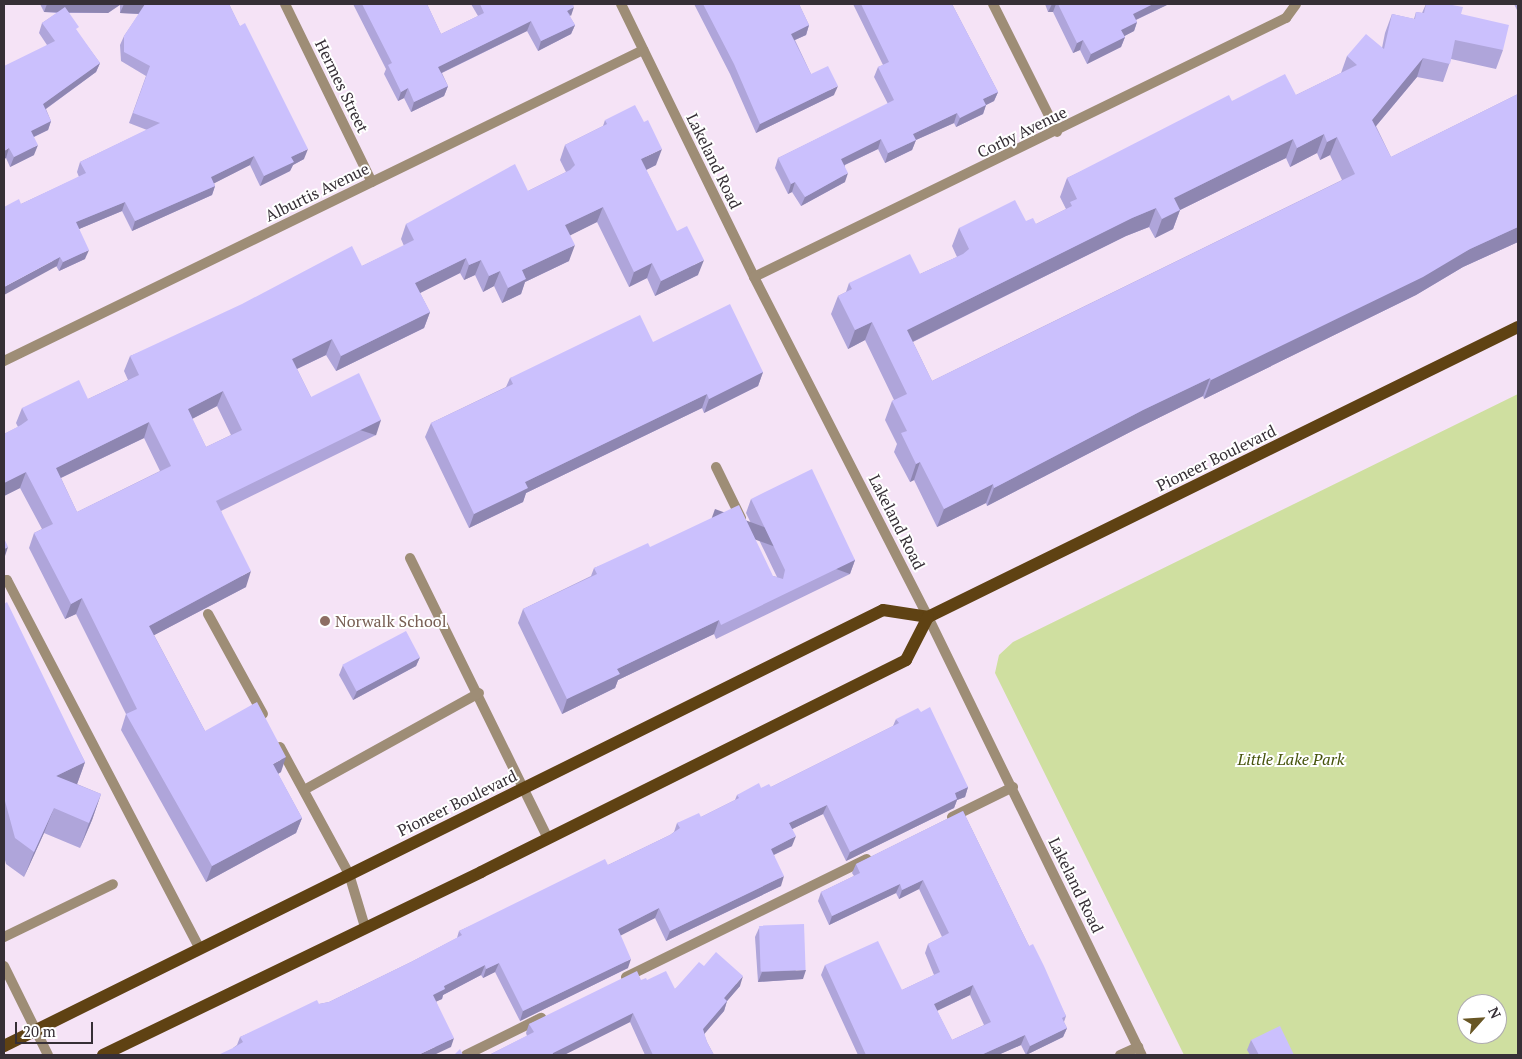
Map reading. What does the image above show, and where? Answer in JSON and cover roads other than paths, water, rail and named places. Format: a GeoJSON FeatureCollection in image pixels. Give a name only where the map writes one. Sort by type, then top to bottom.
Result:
{"type":"FeatureCollection","features":[{"type":"Feature","properties":{"kind":"main road","name":"Pioneer Boulevard"},"geometry":{"type":"LineString","coordinates":[[4,1046],[883,610],[928,617],[1518,327]]}},
{"type":"Feature","properties":{"kind":"main road"},"geometry":{"type":"LineString","coordinates":[[103,1055],[548,838],[906,660],[928,617]]}},
{"type":"Feature","properties":{"kind":"street","name":"Hermes Street"},"geometry":{"type":"LineString","coordinates":[[285,4],[372,182]]}},
{"type":"Feature","properties":{"kind":"street","name":"Lakeland Road"},"geometry":{"type":"LineString","coordinates":[[621,4],[754,277],[1013,787],[1140,1051]]}},
{"type":"Feature","properties":{"kind":"street"},"geometry":{"type":"LineString","coordinates":[[993,4],[1057,132]]}},
{"type":"Feature","properties":{"kind":"street","name":"Corby Avenue"},"geometry":{"type":"LineString","coordinates":[[754,277],[1057,132],[1286,18],[1296,4]]}},
{"type":"Feature","properties":{"kind":"street","name":"Alburtis Avenue"},"geometry":{"type":"LineString","coordinates":[[4,361],[643,50]]}},
{"type":"Feature","properties":{"kind":"street"},"geometry":{"type":"LineString","coordinates":[[716,467],[745,527]]}},
{"type":"Feature","properties":{"kind":"street"},"geometry":{"type":"LineString","coordinates":[[410,558],[479,693],[548,838]]}},
{"type":"Feature","properties":{"kind":"street"},"geometry":{"type":"LineString","coordinates":[[4,582],[7,580],[200,949]]}},
{"type":"Feature","properties":{"kind":"street"},"geometry":{"type":"LineString","coordinates":[[208,614],[350,874],[365,927]]}},
{"type":"Feature","properties":{"kind":"street"},"geometry":{"type":"LineString","coordinates":[[304,790],[479,693]]}},
{"type":"Feature","properties":{"kind":"street"},"geometry":{"type":"LineString","coordinates":[[941,822],[1013,787]]}},
{"type":"Feature","properties":{"kind":"street"},"geometry":{"type":"LineString","coordinates":[[618,981],[878,853]]}},
{"type":"Feature","properties":{"kind":"street"},"geometry":{"type":"LineString","coordinates":[[4,937],[113,884]]}},
{"type":"Feature","properties":{"kind":"street"},"geometry":{"type":"LineString","coordinates":[[4,966],[48,1055]]}},
{"type":"Feature","properties":{"kind":"street"},"geometry":{"type":"LineString","coordinates":[[466,1055],[556,1011]]}},
{"type":"Feature","properties":{"kind":"street"},"geometry":{"type":"LineString","coordinates":[[1120,1055],[1140,1051]]}},
{"type":"Feature","properties":{"kind":"place","name":"Norwalk School"},"geometry":{"type":"Point","coordinates":[325,621]}},
{"type":"Feature","properties":{"kind":"park label","name":"Little Lake Park"},"geometry":{"type":"Point","coordinates":[1291,759]}}]}
